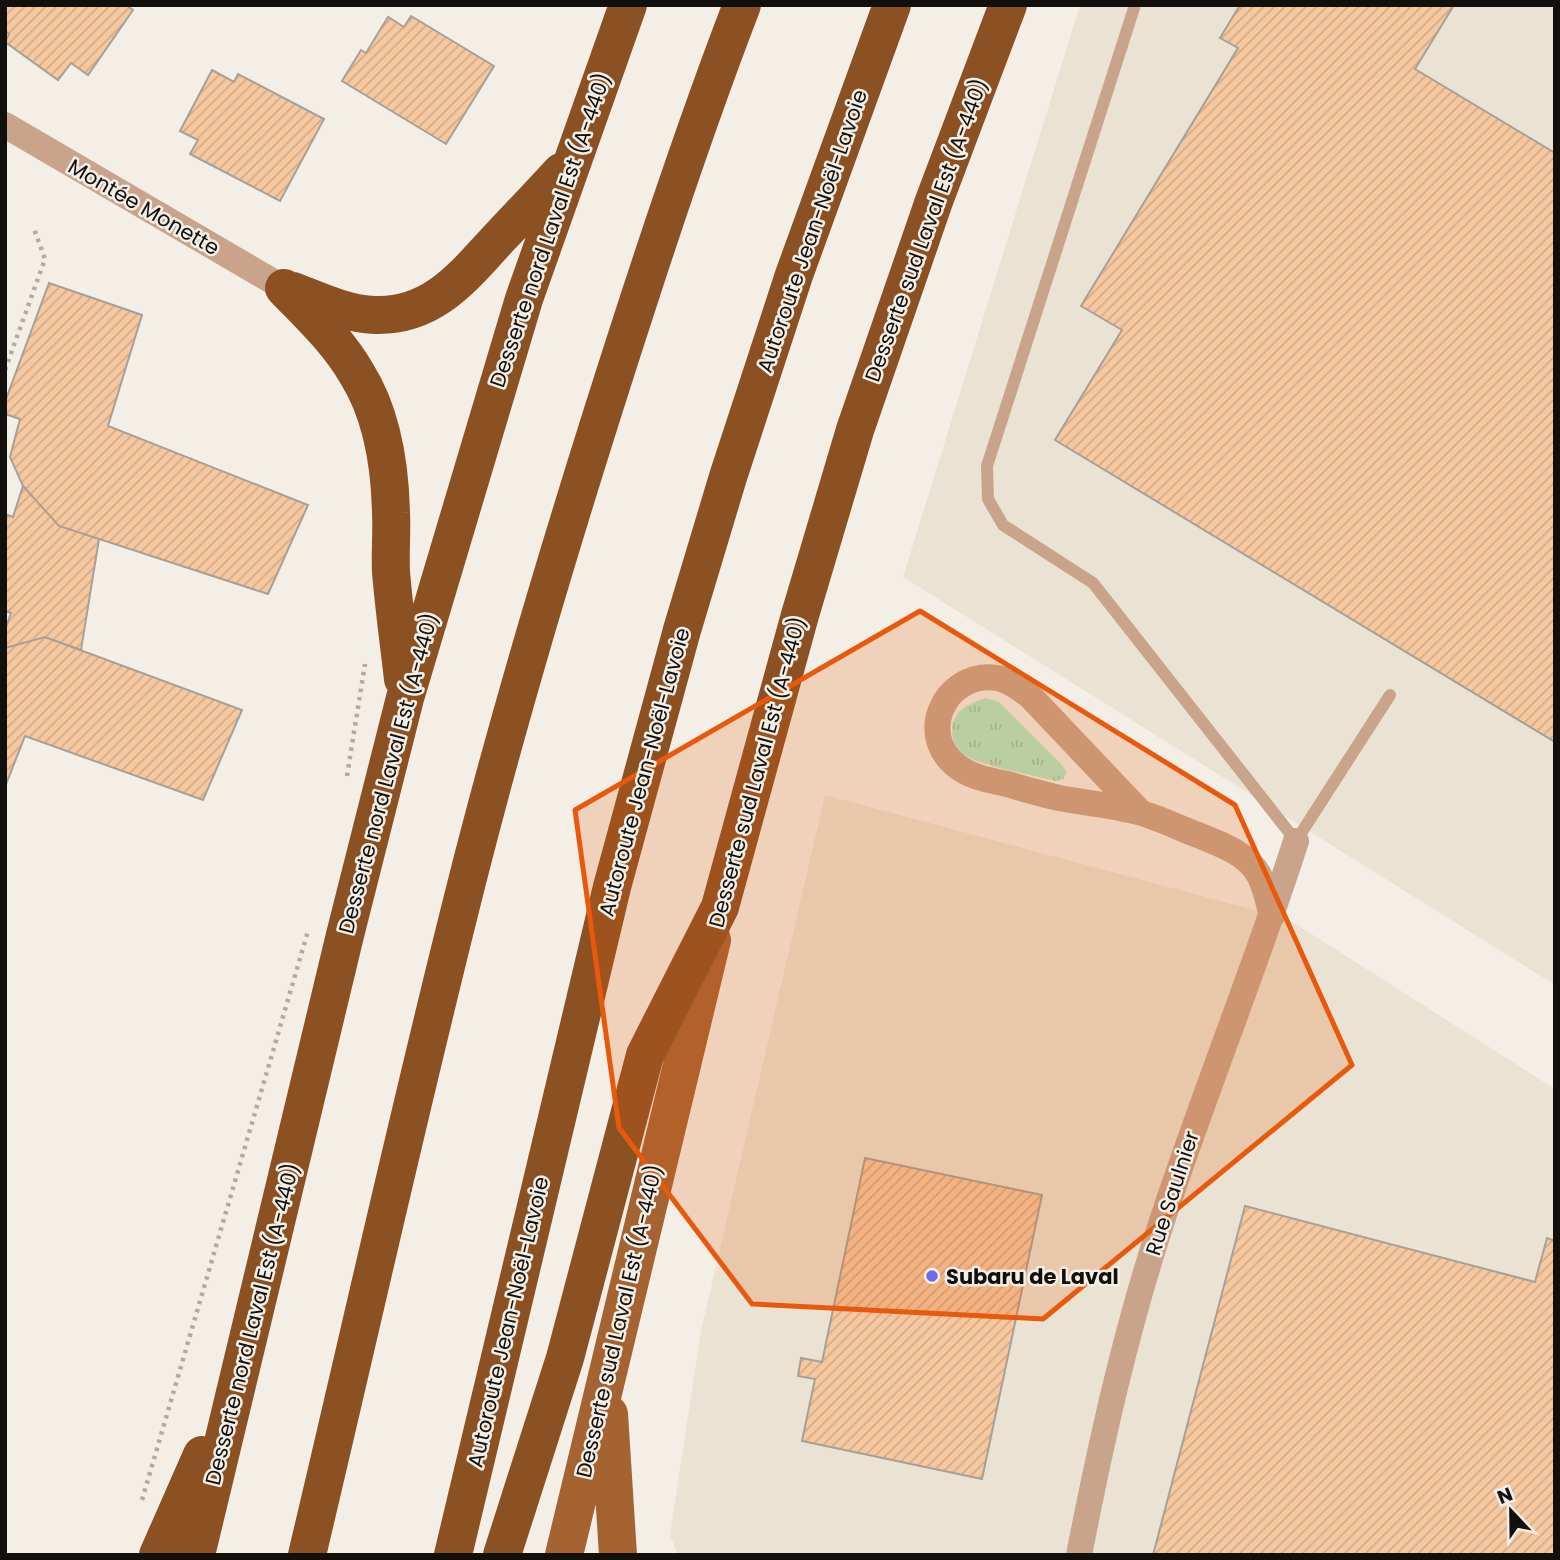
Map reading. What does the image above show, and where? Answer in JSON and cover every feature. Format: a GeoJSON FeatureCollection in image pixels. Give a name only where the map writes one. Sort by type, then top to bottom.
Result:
{"type":"FeatureCollection","features":[{"type":"Feature","properties":{"kind":"highway","name":"Desserte nord Laval Est (A-440)"},"geometry":{"type":"LineString","coordinates":[[196,1555],[405,698],[500,377],[571,162],[628,5]]}},
{"type":"Feature","properties":{"kind":"highway"},"geometry":{"type":"LineString","coordinates":[[307,1555],[437,1003],[512,716],[608,392],[660,235],[742,5]]}},
{"type":"Feature","properties":{"kind":"highway","name":"Autoroute Jean-Noël-Lavoie"},"geometry":{"type":"LineString","coordinates":[[453,1555],[612,887],[682,630],[728,477],[794,275],[892,5]]}},
{"type":"Feature","properties":{"kind":"highway","name":"Desserte sud Laval Est (A-440)"},"geometry":{"type":"LineString","coordinates":[[720,907],[803,604],[855,430],[934,201],[1008,5]]}},
{"type":"Feature","properties":{"kind":"highway"},"geometry":{"type":"LineString","coordinates":[[284,288],[338,308],[376,315],[414,308],[431,301],[462,280],[571,162]]}},
{"type":"Feature","properties":{"kind":"highway"},"geometry":{"type":"LineString","coordinates":[[284,288],[345,356],[369,395],[377,420],[388,472],[391,570],[405,698]]}},
{"type":"Feature","properties":{"kind":"highway"},"geometry":{"type":"LineString","coordinates":[[502,1555],[569,1346],[645,1055],[720,907]]}},
{"type":"Feature","properties":{"kind":"highway"},"geometry":{"type":"LineString","coordinates":[[158,1555],[240,1369]]}},
{"type":"Feature","properties":{"kind":"main road","name":"Desserte sud Laval Est (A-440)"},"geometry":{"type":"LineString","coordinates":[[564,1555],[720,907]]}},
{"type":"Feature","properties":{"kind":"main road"},"geometry":{"type":"LineString","coordinates":[[606,1376],[618,1555]]}},
{"type":"Feature","properties":{"kind":"street","name":"Montée Monette"},"geometry":{"type":"LineString","coordinates":[[5,125],[284,288]]}},
{"type":"Feature","properties":{"kind":"street"},"geometry":{"type":"LineString","coordinates":[[1140,812],[1030,696],[1013,684],[998,677],[980,678],[961,686],[941,710],[936,725],[938,739],[944,753],[955,766],[970,774],[1059,798],[1140,812],[1223,845],[1245,858],[1258,874],[1272,916]]}},
{"type":"Feature","properties":{"kind":"street","name":"Rue Saulnier"},"geometry":{"type":"LineString","coordinates":[[1079,1555],[1102,1440],[1143,1281],[1197,1119],[1272,916],[1296,841]]}},
{"type":"Feature","properties":{"kind":"lane"},"geometry":{"type":"LineString","coordinates":[[1135,5],[987,466],[988,499],[1003,525],[1093,583],[1296,841],[1390,695]]}},
{"type":"Feature","properties":{"kind":"lane"},"geometry":{"type":"LineString","coordinates":[[1089,803],[1101,771]]}},
{"type":"Feature","properties":{"kind":"path"},"geometry":{"type":"LineString","coordinates":[[5,370],[45,259],[33,226]]}},
{"type":"Feature","properties":{"kind":"path"},"geometry":{"type":"LineString","coordinates":[[347,777],[365,659]]}},
{"type":"Feature","properties":{"kind":"path"},"geometry":{"type":"LineString","coordinates":[[138,1511],[310,921]]}},
{"type":"Feature","properties":{"kind":"highlighted area"},"geometry":{"type":"Polygon","coordinates":[[[920,611],[1235,805],[1352,1065],[1043,1319],[752,1304],[619,1128],[575,810],[920,611]]]}},
{"type":"Feature","properties":{"kind":"shaded area"},"geometry":{"type":"Polygon","coordinates":[[[1080,5],[1555,5],[1555,985],[903,577],[1080,5]]]}},
{"type":"Feature","properties":{"kind":"shaded area"},"geometry":{"type":"Polygon","coordinates":[[[825,795],[1288,919],[1555,1089],[1555,1555],[678,1555],[670,1535],[701,1331],[825,795]]]}},
{"type":"Feature","properties":{"kind":"green space"},"geometry":{"type":"Polygon","coordinates":[[[986,698],[999,702],[1060,763],[1067,772],[1063,779],[1056,781],[997,767],[974,760],[959,750],[952,733],[955,718],[966,706],[986,698]]]}},
{"type":"Feature","properties":{"kind":"building"},"geometry":{"type":"Polygon","coordinates":[[[5,5],[126,5],[133,10],[88,75],[71,63],[58,80],[5,42],[9,34],[5,31],[5,5]]]}},
{"type":"Feature","properties":{"kind":"building"},"geometry":{"type":"Polygon","coordinates":[[[1240,5],[1454,5],[1415,69],[1555,153],[1555,742],[1055,440],[1122,330],[1081,306],[1238,48],[1220,38],[1240,5]]]}},
{"type":"Feature","properties":{"kind":"building"},"geometry":{"type":"Polygon","coordinates":[[[411,16],[494,66],[446,144],[342,81],[361,50],[366,53],[388,17],[404,27],[411,16]]]}},
{"type":"Feature","properties":{"kind":"building"},"geometry":{"type":"Polygon","coordinates":[[[212,70],[234,82],[238,74],[324,119],[280,201],[190,154],[198,140],[180,131],[212,70]]]}},
{"type":"Feature","properties":{"kind":"building"},"geometry":{"type":"Polygon","coordinates":[[[49,283],[142,315],[108,426],[308,505],[268,594],[59,526],[23,486],[10,457],[20,419],[5,414],[5,402],[49,283]]]}},
{"type":"Feature","properties":{"kind":"building"},"geometry":{"type":"Polygon","coordinates":[[[23,486],[59,526],[99,539],[81,650],[45,637],[5,648],[5,630],[11,613],[5,611],[5,514],[13,517],[23,486]]]}},
{"type":"Feature","properties":{"kind":"building"},"geometry":{"type":"Polygon","coordinates":[[[45,637],[242,710],[203,800],[25,736],[5,787],[5,648],[45,637]]]}},
{"type":"Feature","properties":{"kind":"building","name":"Subaru de Laval"},"geometry":{"type":"Polygon","coordinates":[[[865,1158],[1042,1195],[982,1479],[802,1441],[815,1379],[798,1376],[801,1358],[822,1362],[865,1158]]]}},
{"type":"Feature","properties":{"kind":"building"},"geometry":{"type":"Polygon","coordinates":[[[1245,1206],[1535,1282],[1547,1238],[1555,1241],[1555,1555],[1153,1555],[1245,1206]]]}},
{"type":"Feature","properties":{"kind":"place","name":"Subaru de Laval"},"geometry":{"type":"Point","coordinates":[932,1276]}}]}
